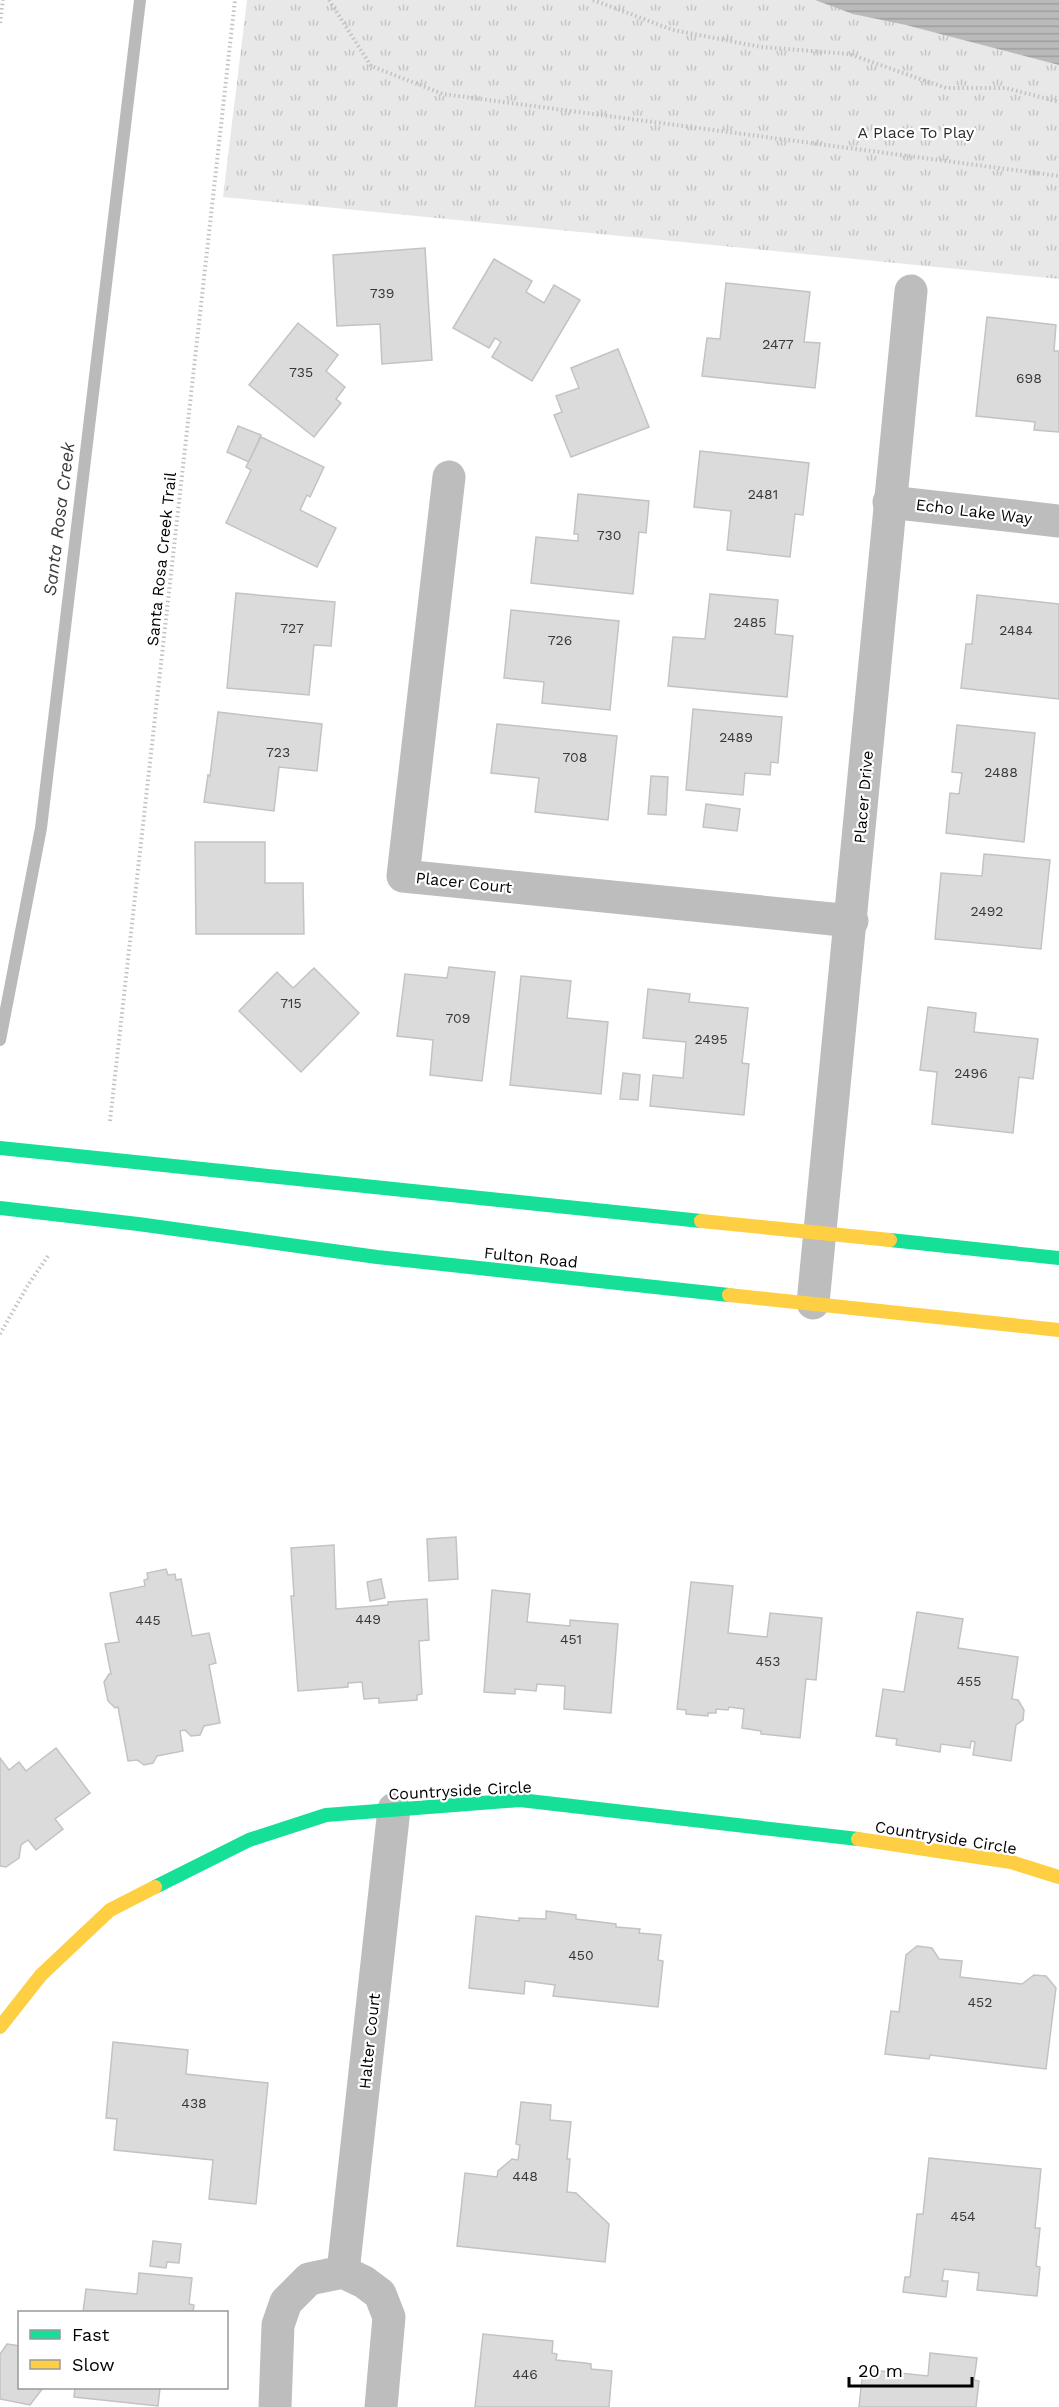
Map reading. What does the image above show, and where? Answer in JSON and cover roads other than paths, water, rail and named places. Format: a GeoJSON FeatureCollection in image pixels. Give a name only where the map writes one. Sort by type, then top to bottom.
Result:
{"type":"FeatureCollection","features":[{"type":"Feature","properties":{"kind":"main road"},"geometry":{"type":"LineString","coordinates":[[0,1148],[1059,1258]]}},
{"type":"Feature","properties":{"kind":"main road","name":"Fulton Road"},"geometry":{"type":"LineString","coordinates":[[0,1208],[388,1258],[1059,1330]]}},
{"type":"Feature","properties":{"kind":"main road","name":"Countryside Circle"},"geometry":{"type":"LineString","coordinates":[[0,2027],[41,1975],[110,1910],[249,1840],[326,1815],[520,1800],[832,1835],[1011,1862],[1059,1877]]}},
{"type":"Feature","properties":{"kind":"street","name":"Placer Drive"},"geometry":{"type":"LineString","coordinates":[[813,1304],[852,921],[910,291]]}},
{"type":"Feature","properties":{"kind":"street","name":"Placer Court"},"geometry":{"type":"LineString","coordinates":[[449,477],[403,876],[852,921]]}},
{"type":"Feature","properties":{"kind":"street","name":"Echo Lake Way"},"geometry":{"type":"LineString","coordinates":[[889,501],[1059,521]]}},
{"type":"Feature","properties":{"kind":"street","name":"Halter Court"},"geometry":{"type":"LineString","coordinates":[[343,2272],[394,1809]]}},
{"type":"Feature","properties":{"kind":"street"},"geometry":{"type":"LineString","coordinates":[[275,2407],[278,2325],[286,2302],[309,2279],[343,2272],[364,2282],[380,2294],[390,2317],[381,2407]]}},
{"type":"Feature","properties":{"kind":"waterway","name":"Santa Rosa Creek"},"geometry":{"type":"LineString","coordinates":[[0,1040],[41,828],[140,0]]}},
{"type":"Feature","properties":{"kind":"park label","name":"A Place To Play"},"geometry":{"type":"Point","coordinates":[916,132]}}]}
